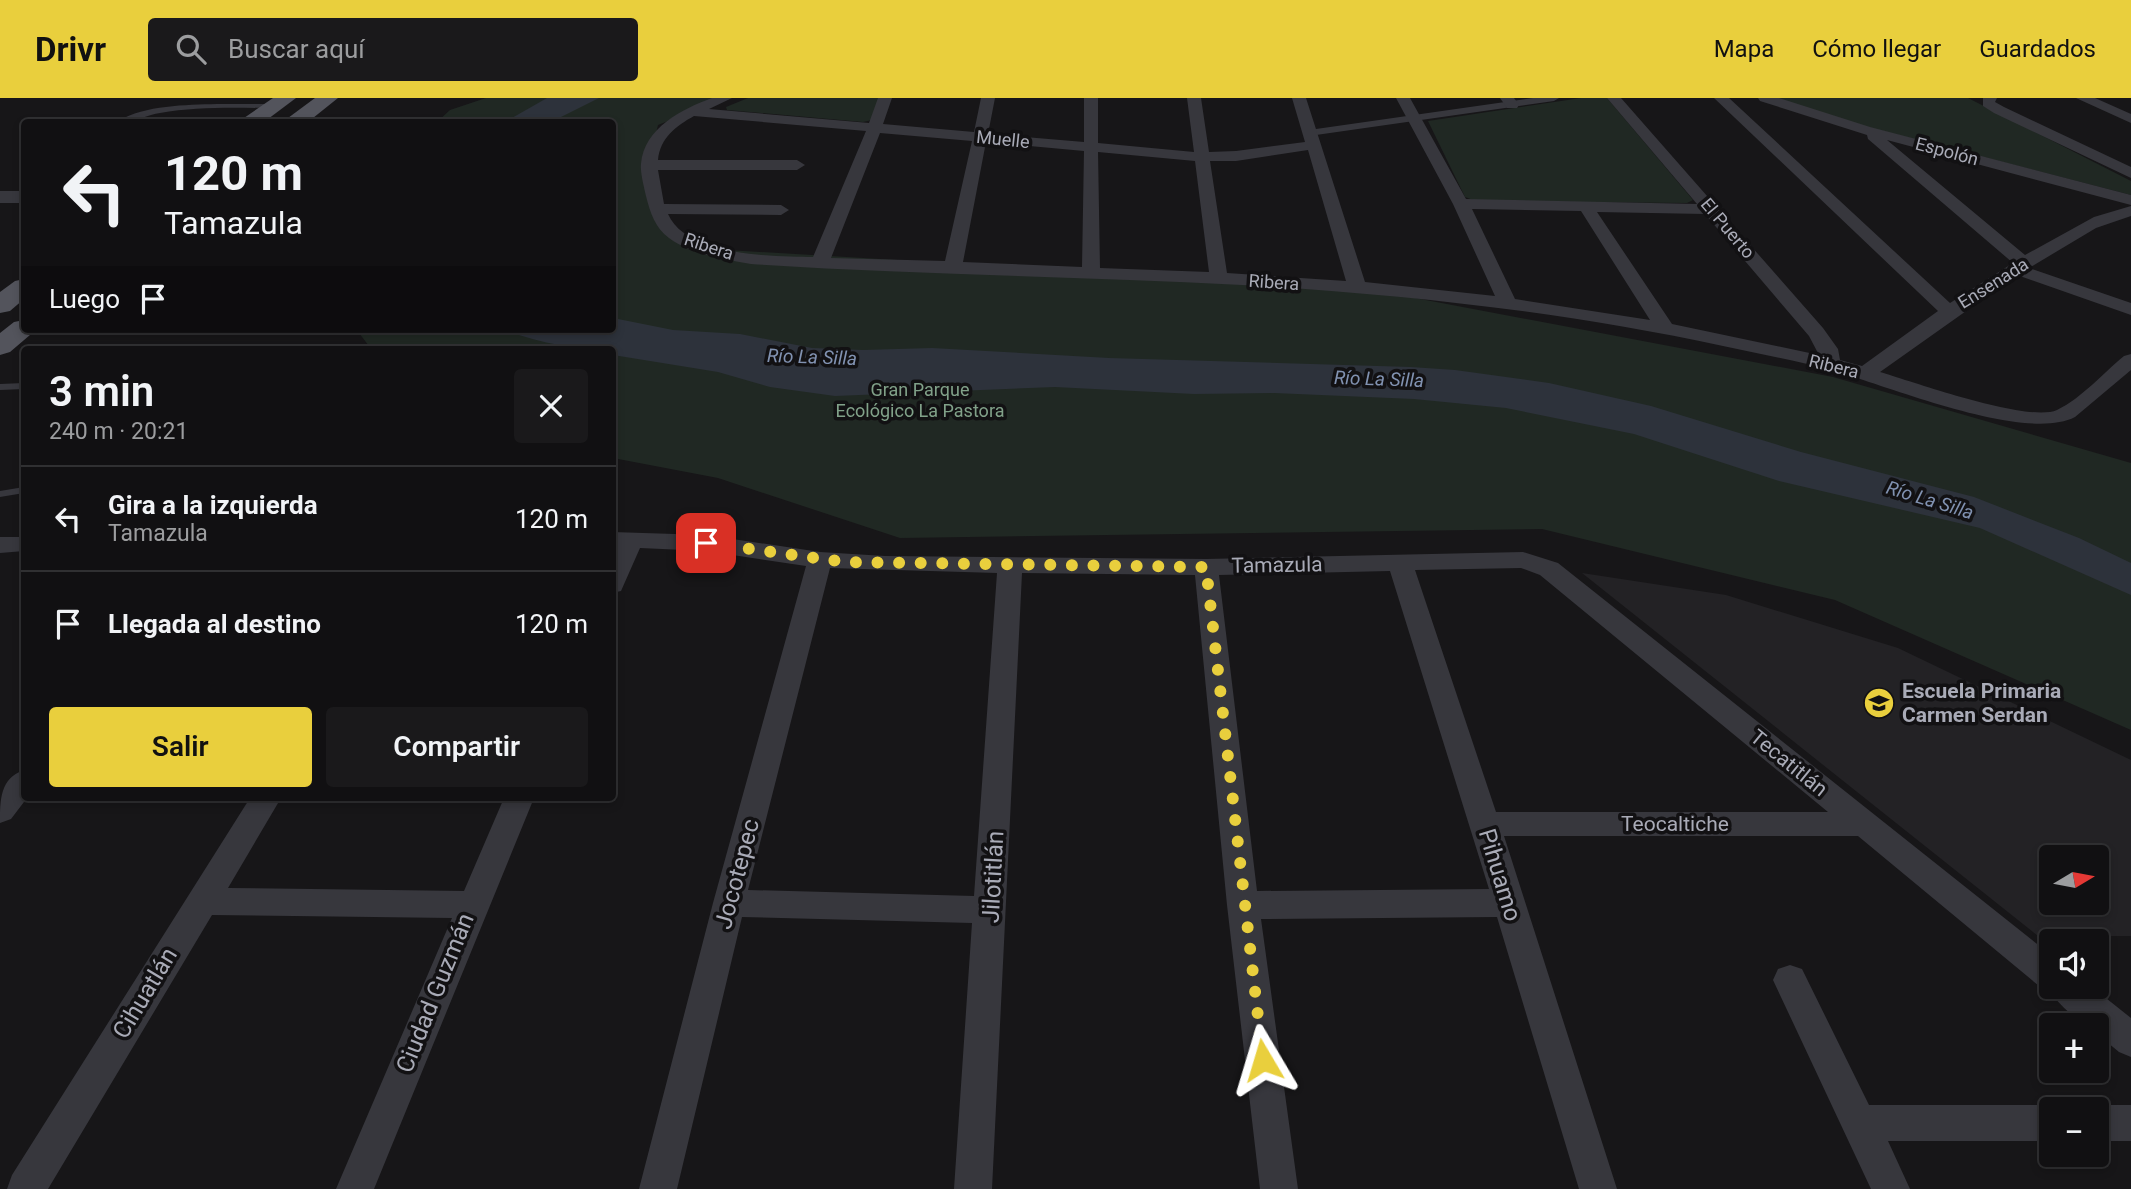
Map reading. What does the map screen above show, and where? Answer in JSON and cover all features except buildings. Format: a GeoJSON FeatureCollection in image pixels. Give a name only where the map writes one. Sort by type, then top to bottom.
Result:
{"type":"FeatureCollection","features":[{"type":"Feature","properties":{"kind":"main road"},"geometry":{"type":"LineString","coordinates":[[299,119],[328,98]]}},
{"type":"Feature","properties":{"kind":"main road"},"geometry":{"type":"LineString","coordinates":[[255,119],[280,102]]}},
{"type":"Feature","properties":{"kind":"main road"},"geometry":{"type":"LineString","coordinates":[[0,305],[21,289]]}},
{"type":"Feature","properties":{"kind":"main road"},"geometry":{"type":"LineString","coordinates":[[0,346],[21,330]]}},
{"type":"Feature","properties":{"kind":"street"},"geometry":{"type":"LineString","coordinates":[[725,98],[693,112],[661,132],[650,152],[648,165],[797,165]]}},
{"type":"Feature","properties":{"kind":"street"},"geometry":{"type":"LineString","coordinates":[[820,261],[876,127],[885,98]]}},
{"type":"Feature","properties":{"kind":"street"},"geometry":{"type":"LineString","coordinates":[[953,267],[988,98]]}},
{"type":"Feature","properties":{"kind":"street"},"geometry":{"type":"LineString","coordinates":[[1091,98],[1091,273]]}},
{"type":"Feature","properties":{"kind":"street"},"geometry":{"type":"LineString","coordinates":[[1194,98],[1219,278]]}},
{"type":"Feature","properties":{"kind":"street"},"geometry":{"type":"LineString","coordinates":[[1298,98],[1357,287]]}},
{"type":"Feature","properties":{"kind":"street"},"geometry":{"type":"LineString","coordinates":[[1403,98],[1461,204],[1507,302]]}},
{"type":"Feature","properties":{"kind":"street"},"geometry":{"type":"LineString","coordinates":[[1311,139],[1509,101],[1554,98]]}},
{"type":"Feature","properties":{"kind":"street","name":"El Puerto"},"geometry":{"type":"LineString","coordinates":[[1615,98],[1824,341],[1831,364]]}},
{"type":"Feature","properties":{"kind":"street"},"geometry":{"type":"LineString","coordinates":[[1721,98],[1948,311]]}},
{"type":"Feature","properties":{"kind":"street","name":"Espolón"},"geometry":{"type":"LineString","coordinates":[[1765,98],[1865,130],[2131,200]]}},
{"type":"Feature","properties":{"kind":"street"},"geometry":{"type":"LineString","coordinates":[[1990,98],[1988,103],[1999,110],[2131,173]]}},
{"type":"Feature","properties":{"kind":"street"},"geometry":{"type":"LineString","coordinates":[[2083,98],[2131,119]]}},
{"type":"Feature","properties":{"kind":"street","name":"Muelle"},"geometry":{"type":"LineString","coordinates":[[693,112],[1203,157],[1236,156],[1311,139]]}},
{"type":"Feature","properties":{"kind":"street"},"geometry":{"type":"LineString","coordinates":[[1865,130],[2020,266],[2131,309]]}},
{"type":"Feature","properties":{"kind":"street","name":"Ribera"},"geometry":{"type":"LineString","coordinates":[[648,165],[657,209],[667,228],[675,235],[710,249],[751,259],[1219,278],[1357,287],[1507,302],[1666,330],[1831,364],[2015,417],[2048,421],[2064,414],[2131,360]]}},
{"type":"Feature","properties":{"kind":"street"},"geometry":{"type":"LineString","coordinates":[[0,197],[21,197]]}},
{"type":"Feature","properties":{"kind":"street"},"geometry":{"type":"LineString","coordinates":[[1461,204],[1712,209]]}},
{"type":"Feature","properties":{"kind":"street"},"geometry":{"type":"LineString","coordinates":[[1586,207],[1666,330]]}},
{"type":"Feature","properties":{"kind":"street"},"geometry":{"type":"LineString","coordinates":[[657,209],[781,210]]}},
{"type":"Feature","properties":{"kind":"street","name":"Ensenada"},"geometry":{"type":"LineString","coordinates":[[1866,373],[1948,311],[2020,266],[2102,218],[2131,211]]}},
{"type":"Feature","properties":{"kind":"street"},"geometry":{"type":"LineString","coordinates":[[616,567],[622,540]]}},
{"type":"Feature","properties":{"kind":"street","name":"Tamazula"},"geometry":{"type":"LineString","coordinates":[[622,540],[706,543],[820,560],[884,564],[1206,567],[1522,560]]}},
{"type":"Feature","properties":{"kind":"street","name":"Jocotepec"},"geometry":{"type":"LineString","coordinates":[[658,1189],[729,903],[820,560]]}},
{"type":"Feature","properties":{"kind":"street","name":"Tecatitlán"},"geometry":{"type":"LineString","coordinates":[[1522,560],[1549,569],[2039,965]]}},
{"type":"Feature","properties":{"kind":"street","name":"Pihuamo"},"geometry":{"type":"LineString","coordinates":[[1399,562],[1485,824],[1598,1189]]}},
{"type":"Feature","properties":{"kind":"street","name":"Jilotitlán"},"geometry":{"type":"LineString","coordinates":[[973,1189],[1010,566]]}},
{"type":"Feature","properties":{"kind":"street"},"geometry":{"type":"LineString","coordinates":[[1206,567],[1243,905],[1279,1189]]}},
{"type":"Feature","properties":{"kind":"street"},"geometry":{"type":"LineString","coordinates":[[0,811],[21,785]]}},
{"type":"Feature","properties":{"kind":"street","name":"Cihuatlán"},"geometry":{"type":"LineString","coordinates":[[26,1189],[264,801]]}},
{"type":"Feature","properties":{"kind":"street","name":"Ciudad Guzmán"},"geometry":{"type":"LineString","coordinates":[[355,1189],[518,801]]}},
{"type":"Feature","properties":{"kind":"street","name":"Teocaltiche"},"geometry":{"type":"LineString","coordinates":[[1485,824],[1866,824]]}},
{"type":"Feature","properties":{"kind":"street"},"geometry":{"type":"LineString","coordinates":[[202,901],[472,905]]}},
{"type":"Feature","properties":{"kind":"street"},"geometry":{"type":"LineString","coordinates":[[729,903],[991,910]]}},
{"type":"Feature","properties":{"kind":"street"},"geometry":{"type":"LineString","coordinates":[[1243,905],[1508,903]]}},
{"type":"Feature","properties":{"kind":"street"},"geometry":{"type":"LineString","coordinates":[[1790,979],[1891,1189]]}},
{"type":"Feature","properties":{"kind":"street"},"geometry":{"type":"LineString","coordinates":[[2081,999],[2131,1040]]}},
{"type":"Feature","properties":{"kind":"street"},"geometry":{"type":"LineString","coordinates":[[1861,1123],[2039,1123]]}},
{"type":"Feature","properties":{"kind":"street"},"geometry":{"type":"LineString","coordinates":[[2109,1123],[2131,1123]]}},
{"type":"Feature","properties":{"kind":"lane"},"geometry":{"type":"LineString","coordinates":[[127,119],[169,110],[280,102]]}},
{"type":"Feature","properties":{"kind":"lane"},"geometry":{"type":"LineString","coordinates":[[0,387],[21,386]]}},
{"type":"Feature","properties":{"kind":"lane"},"geometry":{"type":"LineString","coordinates":[[0,494],[21,490]]}},
{"type":"Feature","properties":{"kind":"shaded area","name":"Escuela Primaria Carmen Serdan"},"geometry":{"type":"Polygon","coordinates":[[[1582,573],[1726,595],[1898,648],[2131,760],[2131,936],[2109,936],[2109,929],[2039,929],[2039,936],[1582,573]]]}},
{"type":"Feature","properties":{"kind":"green space","name":"Gran Parque Ecológico La Pastora"},"geometry":{"type":"Polygon","coordinates":[[[486,98],[725,98],[658,125],[648,165],[667,227],[710,249],[1357,287],[1833,377],[2131,463],[2131,730],[1835,600],[1542,529],[900,538],[718,478],[616,459],[616,346],[369,346],[359,333],[616,333],[616,119],[440,119],[450,110],[486,98]]]}},
{"type":"Feature","properties":{"kind":"green space"},"geometry":{"type":"Polygon","coordinates":[[[748,98],[879,98],[872,120],[863,122],[727,110],[726,107],[748,98]]]}},
{"type":"Feature","properties":{"kind":"green space"},"geometry":{"type":"Polygon","coordinates":[[[1581,98],[1607,98],[1693,200],[1687,203],[1476,201],[1465,197],[1428,121],[1581,98]]]}},
{"type":"Feature","properties":{"kind":"green space"},"geometry":{"type":"Polygon","coordinates":[[[1773,98],[1968,98],[2131,181],[2131,195],[1813,113],[1773,98]]]}},
{"type":"Feature","properties":{"kind":"water"},"geometry":{"type":"Polygon","coordinates":[[[547,98],[599,98],[557,119],[510,119],[547,98]]]}},
{"type":"Feature","properties":{"kind":"water","name":"Río La Silla"},"geometry":{"type":"Polygon","coordinates":[[[616,319],[673,330],[740,334],[812,348],[932,348],[1109,358],[1411,367],[1549,383],[1651,406],[1801,452],[1974,497],[2079,538],[2131,563],[2131,595],[1980,528],[1779,481],[1634,434],[1506,408],[1414,399],[1274,393],[1194,394],[1055,387],[835,396],[770,387],[718,372],[616,355],[616,346],[567,346],[513,333],[616,333],[616,319]]]}},
{"type":"Feature","properties":{"kind":"place","name":"Escuela Primaria Carmen Serdan"},"geometry":{"type":"Point","coordinates":[1879,703]}},
{"type":"Feature","properties":{"kind":"route"},"geometry":{"type":"LineString","coordinates":[[706,543],[845,562],[1206,567],[1263,1060]]}}]}
